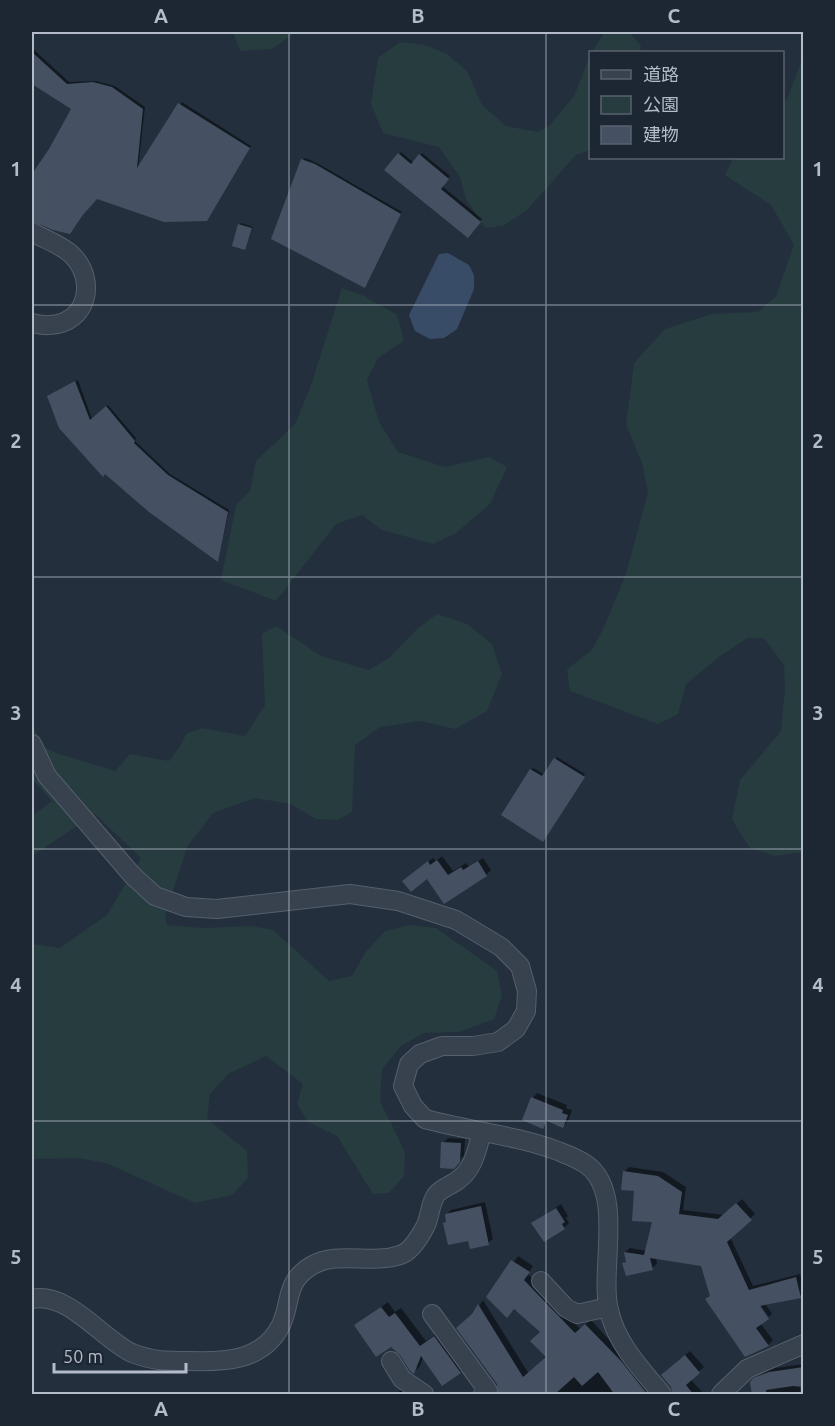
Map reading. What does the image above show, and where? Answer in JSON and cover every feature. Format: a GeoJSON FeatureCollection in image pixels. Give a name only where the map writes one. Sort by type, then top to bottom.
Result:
{"type":"FeatureCollection","features":[{"type":"Feature","properties":{"kind":"street"},"geometry":{"type":"LineString","coordinates":[[32,232],[72,254],[82,269],[87,289],[82,307],[70,319],[51,326],[32,323]]}},
{"type":"Feature","properties":{"kind":"street"},"geometry":{"type":"LineString","coordinates":[[32,744],[47,776],[133,876],[155,896],[186,907],[217,909],[350,894],[398,901],[456,920],[501,947],[520,966],[527,991],[526,1011],[516,1029],[498,1042],[473,1046],[442,1046],[420,1054],[409,1065],[403,1086],[412,1106],[425,1119],[533,1142],[588,1165],[601,1180],[607,1204],[608,1307],[619,1338],[662,1395]]}},
{"type":"Feature","properties":{"kind":"street"},"geometry":{"type":"LineString","coordinates":[[32,1299],[42,1297],[61,1303],[132,1353],[158,1360],[207,1362],[236,1360],[254,1353],[270,1341],[282,1324],[287,1301],[296,1278],[312,1265],[334,1258],[390,1258],[406,1253],[426,1226],[436,1195],[461,1178],[469,1169],[482,1132]]}},
{"type":"Feature","properties":{"kind":"street"},"geometry":{"type":"LineString","coordinates":[[541,1281],[566,1308],[577,1314],[608,1307]]}},
{"type":"Feature","properties":{"kind":"street"},"geometry":{"type":"LineString","coordinates":[[432,1314],[488,1391],[483,1395]]}},
{"type":"Feature","properties":{"kind":"street"},"geometry":{"type":"LineString","coordinates":[[721,1395],[747,1369],[804,1344]]}},
{"type":"Feature","properties":{"kind":"street"},"geometry":{"type":"LineString","coordinates":[[391,1361],[402,1379],[424,1395]]}},
{"type":"Feature","properties":{"kind":"green space"},"geometry":{"type":"Polygon","coordinates":[[[233,32],[296,32],[272,49],[240,51],[233,32]]]}},
{"type":"Feature","properties":{"kind":"green space"},"geometry":{"type":"Polygon","coordinates":[[[605,32],[629,32],[641,46],[639,51],[593,51],[605,32]]]}},
{"type":"Feature","properties":{"kind":"green space"},"geometry":{"type":"Polygon","coordinates":[[[400,42],[425,45],[447,54],[467,71],[482,105],[506,126],[538,132],[549,126],[574,96],[589,58],[589,150],[576,155],[527,210],[503,226],[485,228],[466,199],[460,177],[439,147],[383,133],[371,104],[378,58],[400,42]]]}},
{"type":"Feature","properties":{"kind":"green space"},"geometry":{"type":"Polygon","coordinates":[[[803,57],[804,852],[775,856],[750,848],[732,820],[740,780],[781,731],[785,689],[784,665],[764,638],[747,638],[719,657],[686,684],[678,714],[658,724],[570,691],[567,669],[592,650],[604,627],[626,574],[648,492],[642,463],[626,425],[634,363],[665,329],[712,314],[758,312],[776,296],[794,245],[771,205],[725,175],[733,159],[784,159],[784,104],[803,57]]]}},
{"type":"Feature","properties":{"kind":"green space"},"geometry":{"type":"Polygon","coordinates":[[[342,288],[364,296],[397,315],[404,341],[378,358],[367,380],[379,422],[398,452],[445,467],[489,457],[507,467],[490,504],[456,533],[433,544],[382,530],[362,515],[336,524],[276,601],[221,580],[236,505],[250,491],[256,461],[295,424],[310,388],[342,288]]]}},
{"type":"Feature","properties":{"kind":"green space"},"geometry":{"type":"Polygon","coordinates":[[[437,614],[467,624],[492,644],[502,674],[487,711],[455,729],[420,721],[380,727],[355,745],[352,812],[337,820],[316,819],[291,804],[255,798],[213,813],[187,847],[165,917],[167,925],[203,928],[251,926],[273,930],[329,981],[352,976],[365,953],[385,931],[410,925],[436,928],[497,971],[502,996],[494,1019],[459,1032],[424,1033],[401,1046],[382,1069],[380,1101],[405,1152],[404,1176],[389,1193],[373,1194],[337,1136],[308,1122],[297,1104],[303,1084],[266,1056],[228,1074],[210,1094],[207,1119],[247,1151],[248,1178],[232,1195],[195,1203],[106,1163],[78,1158],[32,1159],[32,944],[60,948],[107,915],[141,858],[95,814],[32,856],[32,816],[52,801],[32,779],[32,724],[44,747],[59,754],[115,771],[130,754],[169,761],[186,734],[202,728],[245,736],[265,705],[262,634],[276,626],[321,656],[369,670],[389,658],[418,628],[437,614]]]}},
{"type":"Feature","properties":{"kind":"water"},"geometry":{"type":"Polygon","coordinates":[[[448,253],[469,265],[474,275],[474,289],[457,329],[444,338],[430,339],[415,331],[409,315],[439,254],[448,253]]]}},
{"type":"Feature","properties":{"kind":"building"},"geometry":{"type":"Polygon","coordinates":[[[32,52],[67,84],[93,82],[112,87],[143,109],[137,168],[178,103],[250,148],[207,221],[164,222],[97,199],[70,234],[32,221],[32,174],[71,109],[32,84],[32,52]]]}},
{"type":"Feature","properties":{"kind":"building"},"geometry":{"type":"Polygon","coordinates":[[[398,153],[411,164],[419,154],[449,179],[441,189],[481,222],[468,238],[384,170],[398,153]]]}},
{"type":"Feature","properties":{"kind":"building"},"geometry":{"type":"Polygon","coordinates":[[[301,159],[315,164],[401,214],[365,288],[271,239],[301,159]]]}},
{"type":"Feature","properties":{"kind":"building"},"geometry":{"type":"Polygon","coordinates":[[[238,224],[252,228],[245,250],[232,246],[238,224]]]}},
{"type":"Feature","properties":{"kind":"building"},"geometry":{"type":"Polygon","coordinates":[[[75,381],[90,420],[106,406],[135,441],[134,443],[168,475],[228,512],[218,562],[149,512],[105,474],[103,477],[59,428],[47,396],[75,381]]]}},
{"type":"Feature","properties":{"kind":"building"},"geometry":{"type":"Polygon","coordinates":[[[554,758],[585,777],[543,842],[501,815],[530,769],[542,776],[554,758]]]}},
{"type":"Feature","properties":{"kind":"building"},"geometry":{"type":"Polygon","coordinates":[[[437,860],[448,875],[461,867],[463,870],[478,861],[487,876],[444,904],[427,879],[411,892],[402,881],[428,861],[430,865],[437,860]]]}},
{"type":"Feature","properties":{"kind":"building"},"geometry":{"type":"Polygon","coordinates":[[[531,1097],[563,1110],[562,1113],[568,1115],[563,1128],[547,1121],[543,1129],[522,1120],[531,1097]]]}},
{"type":"Feature","properties":{"kind":"building"},"geometry":{"type":"Polygon","coordinates":[[[441,1142],[461,1143],[460,1162],[454,1169],[440,1168],[441,1142]]]}},
{"type":"Feature","properties":{"kind":"building"},"geometry":{"type":"Polygon","coordinates":[[[623,1171],[658,1176],[682,1192],[679,1214],[718,1219],[736,1203],[752,1220],[727,1242],[749,1290],[796,1277],[801,1298],[760,1306],[769,1319],[756,1328],[769,1346],[745,1357],[705,1299],[710,1296],[701,1266],[650,1258],[653,1270],[626,1276],[622,1263],[626,1262],[624,1252],[644,1255],[652,1222],[632,1221],[634,1191],[621,1190],[623,1171]]]}},
{"type":"Feature","properties":{"kind":"building"},"geometry":{"type":"Polygon","coordinates":[[[481,1206],[489,1245],[470,1249],[468,1241],[448,1245],[443,1223],[446,1222],[445,1214],[481,1206]]]}},
{"type":"Feature","properties":{"kind":"building"},"geometry":{"type":"Polygon","coordinates":[[[556,1208],[565,1222],[562,1224],[565,1229],[544,1242],[531,1223],[556,1208]]]}},
{"type":"Feature","properties":{"kind":"building"},"geometry":{"type":"Polygon","coordinates":[[[511,1260],[530,1272],[524,1280],[575,1333],[585,1324],[621,1361],[648,1395],[615,1395],[598,1372],[582,1386],[574,1377],[554,1395],[498,1395],[497,1384],[456,1328],[472,1314],[478,1304],[523,1377],[546,1357],[530,1341],[540,1332],[514,1309],[507,1318],[486,1297],[511,1260]]]}},
{"type":"Feature","properties":{"kind":"building"},"geometry":{"type":"Polygon","coordinates":[[[381,1307],[389,1317],[395,1313],[420,1346],[434,1336],[461,1373],[442,1386],[421,1356],[414,1374],[391,1347],[376,1357],[354,1325],[381,1307]]]}},
{"type":"Feature","properties":{"kind":"building"},"geometry":{"type":"Polygon","coordinates":[[[685,1355],[700,1373],[686,1385],[694,1395],[673,1395],[671,1387],[661,1375],[685,1355]]]}},
{"type":"Feature","properties":{"kind":"building"},"geometry":{"type":"Polygon","coordinates":[[[804,1367],[804,1387],[793,1386],[766,1390],[767,1395],[752,1395],[750,1382],[753,1378],[769,1372],[804,1367]]]}}]}
